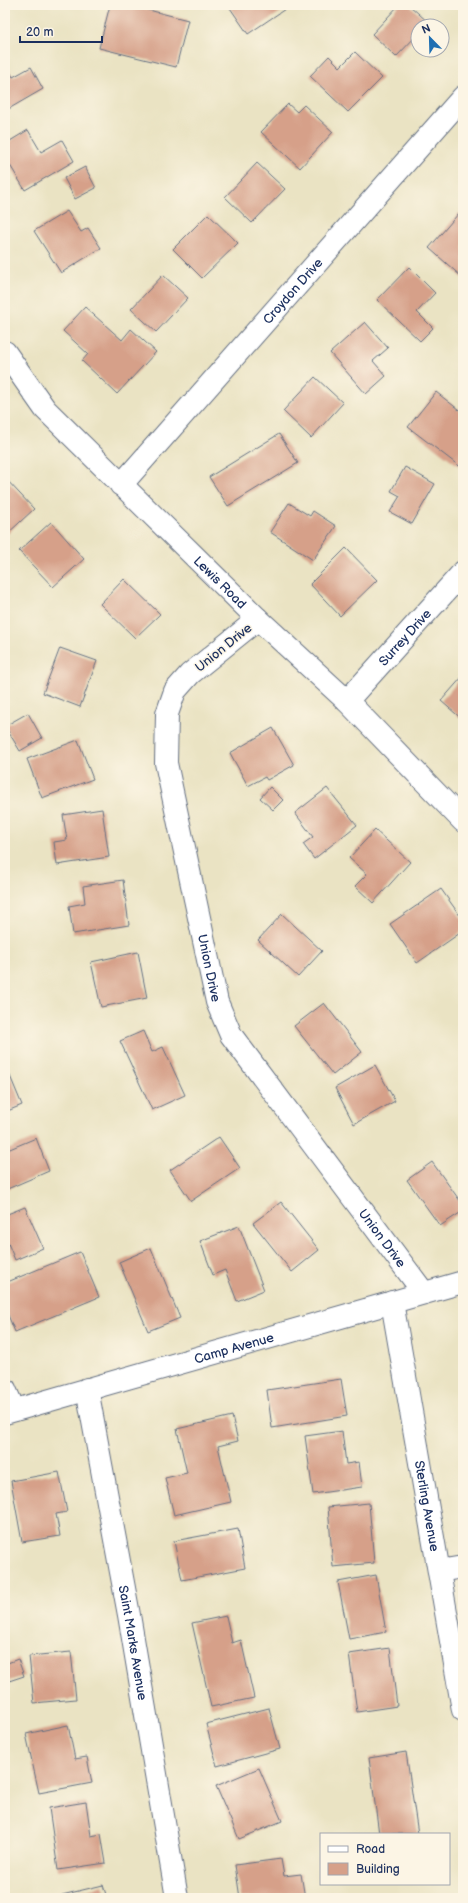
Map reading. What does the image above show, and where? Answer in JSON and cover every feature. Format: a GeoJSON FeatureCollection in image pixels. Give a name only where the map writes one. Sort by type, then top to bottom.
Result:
{"type":"FeatureCollection","features":[{"type":"Feature","properties":{"kind":"street","name":"Croydon Drive"},"geometry":{"type":"LineString","coordinates":[[121,485],[463,97]]}},
{"type":"Feature","properties":{"kind":"street","name":"Lewis Road"},"geometry":{"type":"LineString","coordinates":[[5,352],[11,363],[45,409],[258,619],[347,701],[463,820]]}},
{"type":"Feature","properties":{"kind":"street","name":"Surrey Drive"},"geometry":{"type":"LineString","coordinates":[[347,701],[463,572]]}},
{"type":"Feature","properties":{"kind":"street","name":"Union Drive"},"geometry":{"type":"LineString","coordinates":[[258,619],[190,674],[175,691],[167,714],[166,763],[217,1002],[231,1035],[424,1293]]}},
{"type":"Feature","properties":{"kind":"street","name":"Camp Avenue"},"geometry":{"type":"LineString","coordinates":[[10,1412],[463,1282]]}},
{"type":"Feature","properties":{"kind":"street","name":"Sterling Avenue"},"geometry":{"type":"LineString","coordinates":[[392,1302],[463,1710]]}},
{"type":"Feature","properties":{"kind":"street"},"geometry":{"type":"LineString","coordinates":[[5,1389],[10,1412]]}},
{"type":"Feature","properties":{"kind":"street","name":"Saint Marks Avenue"},"geometry":{"type":"LineString","coordinates":[[87,1389],[130,1622],[177,1898]]}},
{"type":"Feature","properties":{"kind":"street"},"geometry":{"type":"LineString","coordinates":[[439,1571],[463,1567]]}},
{"type":"Feature","properties":{"kind":"building"},"geometry":{"type":"Polygon","coordinates":[[[110,5],[129,5],[188,20],[176,67],[99,48],[110,5]]]}},
{"type":"Feature","properties":{"kind":"building"},"geometry":{"type":"Polygon","coordinates":[[[228,5],[291,5],[248,34],[228,5]]]}},
{"type":"Feature","properties":{"kind":"building"},"geometry":{"type":"Polygon","coordinates":[[[399,5],[409,5],[423,18],[410,18],[410,42],[396,57],[372,34],[399,5]]]}},
{"type":"Feature","properties":{"kind":"building"},"geometry":{"type":"Polygon","coordinates":[[[355,52],[382,78],[348,112],[310,76],[329,56],[340,67],[355,52]]]}},
{"type":"Feature","properties":{"kind":"building"},"geometry":{"type":"Polygon","coordinates":[[[5,64],[13,77],[31,67],[43,89],[5,111],[5,64]]]}},
{"type":"Feature","properties":{"kind":"building"},"geometry":{"type":"Polygon","coordinates":[[[288,104],[297,112],[304,105],[333,132],[300,168],[261,132],[288,104]]]}},
{"type":"Feature","properties":{"kind":"building"},"geometry":{"type":"Polygon","coordinates":[[[28,130],[41,152],[62,140],[74,161],[25,190],[5,157],[5,144],[28,130]]]}},
{"type":"Feature","properties":{"kind":"building"},"geometry":{"type":"Polygon","coordinates":[[[257,163],[285,189],[252,223],[225,197],[257,163]]]}},
{"type":"Feature","properties":{"kind":"building"},"geometry":{"type":"Polygon","coordinates":[[[85,167],[96,188],[75,199],[64,178],[85,167]]]}},
{"type":"Feature","properties":{"kind":"building"},"geometry":{"type":"Polygon","coordinates":[[[67,211],[81,232],[88,228],[101,248],[61,273],[34,231],[67,211]]]}},
{"type":"Feature","properties":{"kind":"building"},"geometry":{"type":"Polygon","coordinates":[[[459,213],[463,216],[463,278],[429,248],[459,213]]]}},
{"type":"Feature","properties":{"kind":"building"},"geometry":{"type":"Polygon","coordinates":[[[208,214],[238,243],[202,278],[173,249],[208,214]]]}},
{"type":"Feature","properties":{"kind":"building"},"geometry":{"type":"Polygon","coordinates":[[[409,267],[435,293],[417,312],[433,328],[420,341],[377,300],[409,267]]]}},
{"type":"Feature","properties":{"kind":"building"},"geometry":{"type":"Polygon","coordinates":[[[163,275],[188,298],[156,332],[131,309],[163,275]]]}},
{"type":"Feature","properties":{"kind":"building"},"geometry":{"type":"Polygon","coordinates":[[[85,307],[122,340],[131,329],[156,352],[117,394],[82,361],[88,354],[63,331],[85,307]]]}},
{"type":"Feature","properties":{"kind":"building"},"geometry":{"type":"Polygon","coordinates":[[[365,322],[388,348],[373,361],[386,376],[366,394],[330,353],[365,322]]]}},
{"type":"Feature","properties":{"kind":"building"},"geometry":{"type":"Polygon","coordinates":[[[315,377],[343,403],[311,438],[283,411],[315,377]]]}},
{"type":"Feature","properties":{"kind":"building"},"geometry":{"type":"Polygon","coordinates":[[[436,392],[463,413],[463,460],[459,466],[408,427],[436,392]]]}},
{"type":"Feature","properties":{"kind":"building"},"geometry":{"type":"Polygon","coordinates":[[[279,434],[298,463],[228,506],[209,477],[279,434]]]}},
{"type":"Feature","properties":{"kind":"building"},"geometry":{"type":"Polygon","coordinates":[[[405,467],[435,484],[412,524],[390,512],[400,496],[391,491],[405,467]]]}},
{"type":"Feature","properties":{"kind":"building"},"geometry":{"type":"Polygon","coordinates":[[[5,478],[34,509],[5,536],[5,478]]]}},
{"type":"Feature","properties":{"kind":"building"},"geometry":{"type":"Polygon","coordinates":[[[289,503],[310,516],[313,511],[336,526],[313,560],[270,532],[289,503]]]}},
{"type":"Feature","properties":{"kind":"building"},"geometry":{"type":"Polygon","coordinates":[[[51,522],[84,559],[53,587],[19,551],[51,522]]]}},
{"type":"Feature","properties":{"kind":"building"},"geometry":{"type":"Polygon","coordinates":[[[346,548],[377,580],[340,616],[310,584],[346,548]]]}},
{"type":"Feature","properties":{"kind":"building"},"geometry":{"type":"Polygon","coordinates":[[[124,579],[160,614],[135,638],[100,604],[124,579]]]}},
{"type":"Feature","properties":{"kind":"building"},"geometry":{"type":"Polygon","coordinates":[[[60,648],[97,661],[80,707],[43,693],[60,648]]]}},
{"type":"Feature","properties":{"kind":"building"},"geometry":{"type":"Polygon","coordinates":[[[463,676],[463,720],[441,701],[463,676]]]}},
{"type":"Feature","properties":{"kind":"building"},"geometry":{"type":"Polygon","coordinates":[[[28,713],[42,738],[20,751],[5,726],[28,713]]]}},
{"type":"Feature","properties":{"kind":"building"},"geometry":{"type":"Polygon","coordinates":[[[273,728],[294,765],[267,780],[265,777],[248,786],[230,753],[273,728]]]}},
{"type":"Feature","properties":{"kind":"building"},"geometry":{"type":"Polygon","coordinates":[[[78,740],[93,779],[42,798],[27,759],[78,740]]]}},
{"type":"Feature","properties":{"kind":"building"},"geometry":{"type":"Polygon","coordinates":[[[270,787],[283,800],[273,810],[260,798],[270,787]]]}},
{"type":"Feature","properties":{"kind":"building"},"geometry":{"type":"Polygon","coordinates":[[[327,788],[357,825],[314,859],[303,844],[313,837],[295,813],[327,788]]]}},
{"type":"Feature","properties":{"kind":"building"},"geometry":{"type":"Polygon","coordinates":[[[102,809],[109,857],[57,865],[54,842],[67,840],[63,815],[102,809]]]}},
{"type":"Feature","properties":{"kind":"building"},"geometry":{"type":"Polygon","coordinates":[[[375,830],[410,862],[373,903],[355,886],[367,874],[349,858],[375,830]]]}},
{"type":"Feature","properties":{"kind":"building"},"geometry":{"type":"Polygon","coordinates":[[[123,880],[129,925],[73,934],[69,906],[85,903],[83,886],[123,880]]]}},
{"type":"Feature","properties":{"kind":"building"},"geometry":{"type":"Polygon","coordinates":[[[441,889],[463,920],[463,931],[417,963],[390,924],[441,889]]]}},
{"type":"Feature","properties":{"kind":"building"},"geometry":{"type":"Polygon","coordinates":[[[282,914],[322,951],[298,977],[258,940],[282,914]]]}},
{"type":"Feature","properties":{"kind":"building"},"geometry":{"type":"Polygon","coordinates":[[[138,952],[147,998],[101,1007],[91,962],[138,952]]]}},
{"type":"Feature","properties":{"kind":"building"},"geometry":{"type":"Polygon","coordinates":[[[324,1003],[362,1052],[333,1075],[294,1026],[324,1003]]]}},
{"type":"Feature","properties":{"kind":"building"},"geometry":{"type":"Polygon","coordinates":[[[143,1031],[152,1052],[163,1047],[185,1095],[152,1110],[120,1041],[143,1031]]]}},
{"type":"Feature","properties":{"kind":"building"},"geometry":{"type":"Polygon","coordinates":[[[5,1064],[22,1105],[5,1112],[5,1064]]]}},
{"type":"Feature","properties":{"kind":"building"},"geometry":{"type":"Polygon","coordinates":[[[375,1065],[395,1101],[354,1124],[335,1088],[375,1065]]]}},
{"type":"Feature","properties":{"kind":"building"},"geometry":{"type":"Polygon","coordinates":[[[219,1137],[240,1168],[191,1201],[170,1170],[219,1137]]]}},
{"type":"Feature","properties":{"kind":"building"},"geometry":{"type":"Polygon","coordinates":[[[36,1138],[49,1171],[5,1190],[5,1151],[36,1138]]]}},
{"type":"Feature","properties":{"kind":"building"},"geometry":{"type":"Polygon","coordinates":[[[432,1162],[463,1205],[463,1211],[440,1226],[407,1180],[432,1162]]]}},
{"type":"Feature","properties":{"kind":"building"},"geometry":{"type":"Polygon","coordinates":[[[281,1202],[319,1250],[292,1272],[253,1223],[281,1202]]]}},
{"type":"Feature","properties":{"kind":"building"},"geometry":{"type":"Polygon","coordinates":[[[25,1207],[43,1248],[15,1260],[5,1236],[5,1215],[25,1207]]]}},
{"type":"Feature","properties":{"kind":"building"},"geometry":{"type":"Polygon","coordinates":[[[239,1226],[264,1290],[237,1301],[225,1270],[213,1275],[200,1241],[239,1226]]]}},
{"type":"Feature","properties":{"kind":"building"},"geometry":{"type":"Polygon","coordinates":[[[151,1248],[180,1318],[148,1331],[119,1262],[151,1248]]]}},
{"type":"Feature","properties":{"kind":"building"},"geometry":{"type":"Polygon","coordinates":[[[80,1252],[99,1297],[15,1332],[5,1308],[5,1283],[80,1252]]]}},
{"type":"Feature","properties":{"kind":"building"},"geometry":{"type":"Polygon","coordinates":[[[341,1379],[347,1416],[272,1428],[267,1390],[341,1379]]]}},
{"type":"Feature","properties":{"kind":"building"},"geometry":{"type":"Polygon","coordinates":[[[232,1416],[238,1441],[218,1446],[231,1502],[174,1515],[165,1478],[187,1473],[177,1429],[232,1416]]]}},
{"type":"Feature","properties":{"kind":"building"},"geometry":{"type":"Polygon","coordinates":[[[342,1431],[346,1464],[359,1462],[362,1487],[313,1494],[305,1436],[342,1431]]]}},
{"type":"Feature","properties":{"kind":"building"},"geometry":{"type":"Polygon","coordinates":[[[59,1472],[67,1512],[56,1514],[60,1536],[22,1542],[11,1481],[59,1472]]]}},
{"type":"Feature","properties":{"kind":"building"},"geometry":{"type":"Polygon","coordinates":[[[369,1503],[374,1563],[333,1567],[328,1507],[369,1503]]]}},
{"type":"Feature","properties":{"kind":"building"},"geometry":{"type":"Polygon","coordinates":[[[238,1529],[245,1568],[182,1580],[174,1541],[238,1529]]]}},
{"type":"Feature","properties":{"kind":"building"},"geometry":{"type":"Polygon","coordinates":[[[376,1575],[386,1632],[349,1639],[338,1582],[376,1575]]]}},
{"type":"Feature","properties":{"kind":"building"},"geometry":{"type":"Polygon","coordinates":[[[226,1616],[232,1643],[241,1640],[254,1698],[211,1707],[192,1623],[226,1616]]]}},
{"type":"Feature","properties":{"kind":"building"},"geometry":{"type":"Polygon","coordinates":[[[390,1648],[397,1706],[357,1712],[349,1654],[390,1648]]]}},
{"type":"Feature","properties":{"kind":"building"},"geometry":{"type":"Polygon","coordinates":[[[71,1652],[76,1699],[34,1703],[29,1656],[71,1652]]]}},
{"type":"Feature","properties":{"kind":"building"},"geometry":{"type":"Polygon","coordinates":[[[18,1659],[24,1676],[9,1681],[5,1664],[18,1659]]]}},
{"type":"Feature","properties":{"kind":"building"},"geometry":{"type":"Polygon","coordinates":[[[269,1708],[280,1749],[217,1766],[206,1724],[269,1708]]]}},
{"type":"Feature","properties":{"kind":"building"},"geometry":{"type":"Polygon","coordinates":[[[68,1725],[75,1759],[87,1757],[92,1783],[39,1793],[26,1734],[68,1725]]]}},
{"type":"Feature","properties":{"kind":"building"},"geometry":{"type":"Polygon","coordinates":[[[406,1752],[418,1833],[379,1833],[369,1758],[406,1752]]]}},
{"type":"Feature","properties":{"kind":"building"},"geometry":{"type":"Polygon","coordinates":[[[259,1768],[282,1821],[239,1839],[216,1786],[259,1768]]]}},
{"type":"Feature","properties":{"kind":"building"},"geometry":{"type":"Polygon","coordinates":[[[86,1802],[91,1836],[101,1834],[106,1863],[58,1870],[49,1808],[86,1802]]]}},
{"type":"Feature","properties":{"kind":"building"},"geometry":{"type":"Polygon","coordinates":[[[281,1859],[284,1876],[301,1874],[305,1898],[240,1898],[235,1865],[281,1859]]]}},
{"type":"Feature","properties":{"kind":"building"},"geometry":{"type":"Polygon","coordinates":[[[103,1885],[107,1898],[63,1898],[62,1895],[103,1885]]]}}]}
